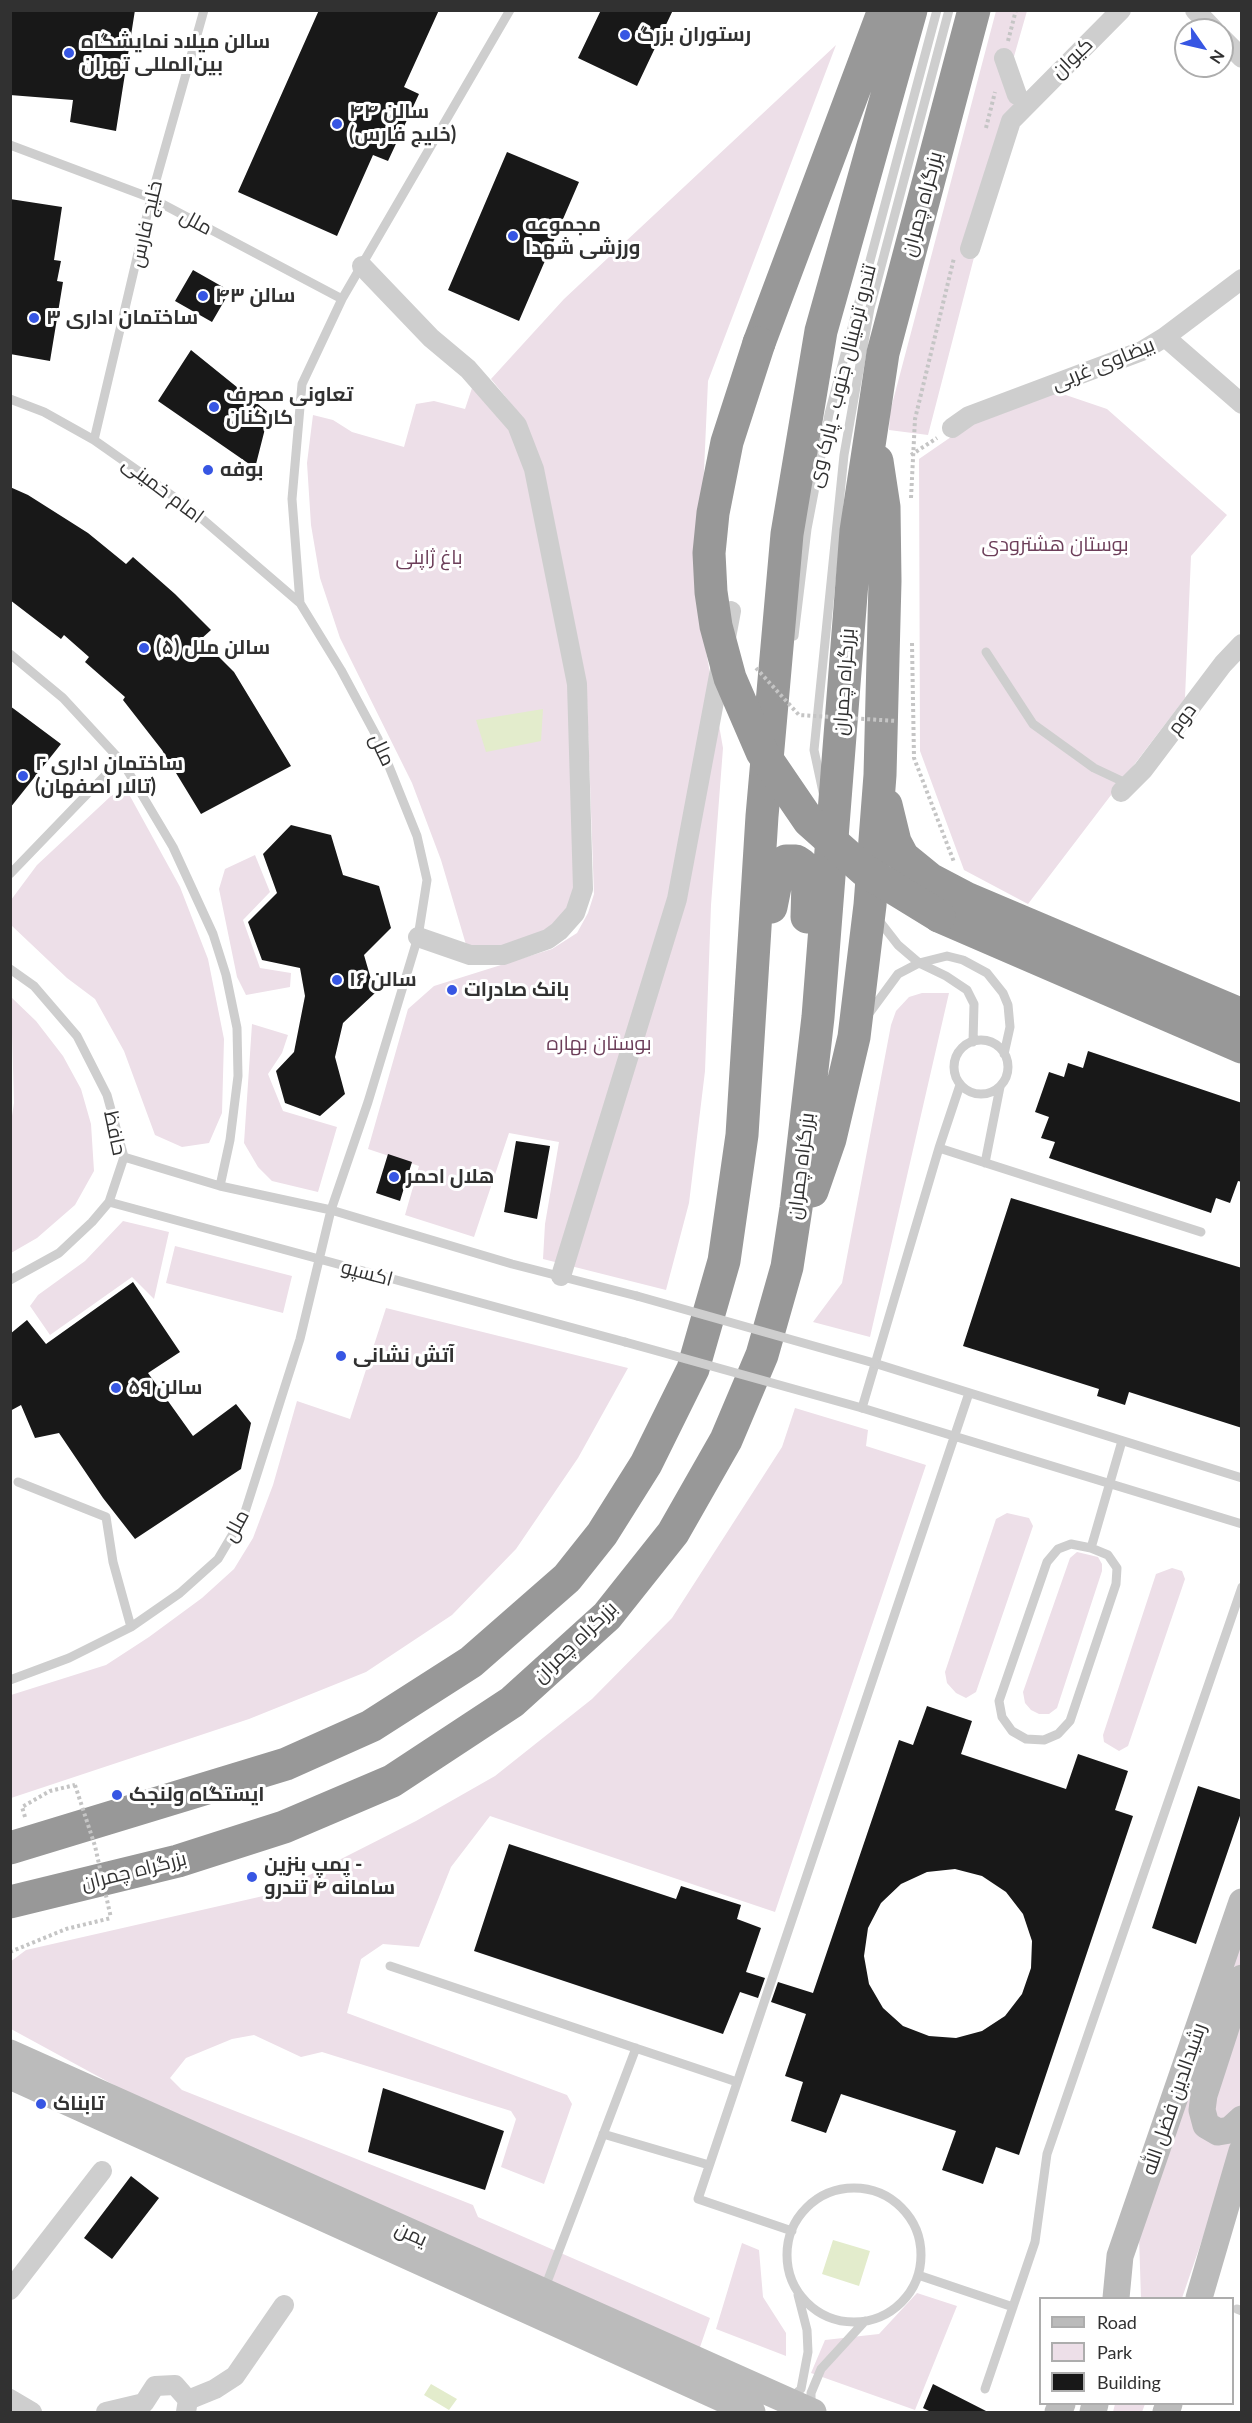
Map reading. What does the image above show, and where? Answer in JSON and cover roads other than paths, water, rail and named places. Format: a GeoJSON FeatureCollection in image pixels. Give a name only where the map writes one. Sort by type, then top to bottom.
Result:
{"type":"FeatureCollection","features":[{"type":"Feature","properties":{"kind":"highway"},"geometry":{"type":"LineString","coordinates":[[884,10],[759,344],[727,441],[712,513],[710,553],[711,592],[716,626],[730,678],[762,752],[809,821],[864,870],[939,916],[1242,1047]]}},
{"type":"Feature","properties":{"kind":"highway"},"geometry":{"type":"LineString","coordinates":[[10,1848],[286,1764],[371,1726],[471,1662],[567,1578],[602,1534],[646,1464],[693,1369],[724,1261],[741,1135],[762,816],[787,534],[821,332],[911,10]]}},
{"type":"Feature","properties":{"kind":"highway","name":"بزرگراه چمران"},"geometry":{"type":"LineString","coordinates":[[10,1902],[178,1861],[284,1827],[392,1781],[512,1702],[607,1616],[674,1533],[726,1440],[762,1355],[786,1267],[803,1156],[818,1017],[856,531],[883,353],[974,10]]}},
{"type":"Feature","properties":{"kind":"highway"},"geometry":{"type":"LineString","coordinates":[[786,1267],[830,1139],[855,1037],[870,905],[880,775],[885,592],[884,507],[879,468],[869,435]]}},
{"type":"Feature","properties":{"kind":"highway"},"geometry":{"type":"LineString","coordinates":[[880,775],[895,843],[903,857],[930,879],[968,899],[1242,1016]]}},
{"type":"Feature","properties":{"kind":"highway"},"geometry":{"type":"LineString","coordinates":[[748,1020],[769,926],[776,874],[779,867],[786,861],[802,865],[808,880],[807,928],[818,1017]]}},
{"type":"Feature","properties":{"kind":"highway"},"geometry":{"type":"LineString","coordinates":[[10,1924],[178,1861]]}},
{"type":"Feature","properties":{"kind":"main road","name":"رشیدالدین فضل الله"},"geometry":{"type":"LineString","coordinates":[[1116,2297],[1120,2256],[1242,1902]]}},
{"type":"Feature","properties":{"kind":"main road"},"geometry":{"type":"LineString","coordinates":[[1242,1978],[1204,2095],[1202,2110],[1206,2125],[1218,2132],[1230,2130],[1242,2119]]}},
{"type":"Feature","properties":{"kind":"main road","name":"یمن"},"geometry":{"type":"LineString","coordinates":[[10,2053],[804,2408]]}},
{"type":"Feature","properties":{"kind":"main road","name":"یمن"},"geometry":{"type":"LineString","coordinates":[[10,2076],[752,2412]]}},
{"type":"Feature","properties":{"kind":"main road"},"geometry":{"type":"LineString","coordinates":[[1199,2297],[1242,2151]]}},
{"type":"Feature","properties":{"kind":"main road"},"geometry":{"type":"LineString","coordinates":[[1103,2297],[1120,2256]]}},
{"type":"Feature","properties":{"kind":"street","name":"کیوان"},"geometry":{"type":"LineString","coordinates":[[963,248],[1021,100],[1120,10]]}},
{"type":"Feature","properties":{"kind":"street"},"geometry":{"type":"LineString","coordinates":[[1004,58],[1021,100]]}},
{"type":"Feature","properties":{"kind":"street"},"geometry":{"type":"LineString","coordinates":[[362,266],[431,338],[468,369],[517,425],[534,469],[577,684],[583,889],[575,913],[559,931],[548,939],[503,955],[470,955],[418,937]]}},
{"type":"Feature","properties":{"kind":"street","name":"بیضاوی غربی"},"geometry":{"type":"LineString","coordinates":[[952,428],[969,416],[1142,351],[1165,337],[1242,279]]}},
{"type":"Feature","properties":{"kind":"street"},"geometry":{"type":"LineString","coordinates":[[1165,337],[1242,404]]}},
{"type":"Feature","properties":{"kind":"street"},"geometry":{"type":"LineString","coordinates":[[561,1276],[676,899],[731,610]]}},
{"type":"Feature","properties":{"kind":"street","name":"دوم"},"geometry":{"type":"LineString","coordinates":[[1126,789],[1223,664],[1242,644]]}},
{"type":"Feature","properties":{"kind":"street"},"geometry":{"type":"LineString","coordinates":[[10,2290],[102,2171]]}},
{"type":"Feature","properties":{"kind":"street"},"geometry":{"type":"LineString","coordinates":[[106,2412],[145,2408],[155,2386],[175,2385],[187,2406],[235,2376],[284,2305]]}},
{"type":"Feature","properties":{"kind":"street"},"geometry":{"type":"LineString","coordinates":[[10,2399],[32,2412]]}},
{"type":"Feature","properties":{"kind":"lane","name":"خلیج فارس"},"geometry":{"type":"LineString","coordinates":[[94,440],[151,198],[204,10]]}},
{"type":"Feature","properties":{"kind":"lane","name":"ملل"},"geometry":{"type":"LineString","coordinates":[[10,1680],[69,1658],[130,1627],[180,1593],[218,1559],[244,1515],[300,1339],[317,1259],[331,1210],[368,1102],[418,937],[427,880],[417,836],[378,739],[341,670],[300,603],[292,499],[302,384],[342,300],[510,10]]}},
{"type":"Feature","properties":{"kind":"lane","name":"تندرو ترمینال جنوب ـ پارک وی"},"geometry":{"type":"LineString","coordinates":[[793,647],[807,529],[829,414],[937,10]]}},
{"type":"Feature","properties":{"kind":"lane"},"geometry":{"type":"LineString","coordinates":[[834,817],[820,785],[814,750],[844,454],[870,308],[949,10]]}},
{"type":"Feature","properties":{"kind":"lane","name":"ملل"},"geometry":{"type":"LineString","coordinates":[[10,145],[151,198],[342,300]]}},
{"type":"Feature","properties":{"kind":"lane","name":"امام خمینی"},"geometry":{"type":"LineString","coordinates":[[10,399],[44,412],[94,440],[194,512],[300,603]]}},
{"type":"Feature","properties":{"kind":"lane"},"geometry":{"type":"LineString","coordinates":[[986,652],[1032,724],[1126,789]]}},
{"type":"Feature","properties":{"kind":"lane"},"geometry":{"type":"LineString","coordinates":[[10,654],[63,698],[120,760],[173,847],[213,934],[226,975],[237,1028],[238,1076],[230,1140],[220,1186]]}},
{"type":"Feature","properties":{"kind":"lane"},"geometry":{"type":"LineString","coordinates":[[10,874],[120,760]]}},
{"type":"Feature","properties":{"kind":"lane"},"geometry":{"type":"LineString","coordinates":[[762,816],[775,792],[781,764]]}},
{"type":"Feature","properties":{"kind":"lane"},"geometry":{"type":"LineString","coordinates":[[870,905],[884,928],[919,963],[946,976],[967,990],[974,1004],[974,1042]]}},
{"type":"Feature","properties":{"kind":"lane"},"geometry":{"type":"LineString","coordinates":[[855,1037],[879,996],[898,974],[919,963],[947,956],[963,960],[987,973],[998,984],[1008,1005],[1010,1028],[1004,1054],[1008,1071],[1000,1087],[986,1163]]}},
{"type":"Feature","properties":{"kind":"lane","name":"حافظ"},"geometry":{"type":"LineString","coordinates":[[10,969],[34,986],[77,1036],[107,1095],[124,1157],[109,1202],[58,1253],[10,1280]]}},
{"type":"Feature","properties":{"kind":"lane"},"geometry":{"type":"LineString","coordinates":[[1000,1087],[984,1094],[967,1091],[960,1085],[954,1068],[955,1060],[965,1045],[974,1042],[991,1042],[1004,1054]]}},
{"type":"Feature","properties":{"kind":"lane"},"geometry":{"type":"LineString","coordinates":[[862,1408],[939,1148],[960,1085]]}},
{"type":"Feature","properties":{"kind":"lane"},"geometry":{"type":"LineString","coordinates":[[939,1148],[1202,1232]]}},
{"type":"Feature","properties":{"kind":"lane"},"geometry":{"type":"LineString","coordinates":[[124,1157],[220,1186],[331,1210],[512,1264],[637,1296],[874,1363],[1242,1478]]}},
{"type":"Feature","properties":{"kind":"lane","name":"اکسپو"},"geometry":{"type":"LineString","coordinates":[[109,1202],[862,1408],[1242,1524]]}},
{"type":"Feature","properties":{"kind":"lane"},"geometry":{"type":"LineString","coordinates":[[792,2231],[698,2199],[969,1393]]}},
{"type":"Feature","properties":{"kind":"lane"},"geometry":{"type":"LineString","coordinates":[[1091,1548],[1122,1441]]}},
{"type":"Feature","properties":{"kind":"lane"},"geometry":{"type":"LineString","coordinates":[[18,1482],[106,1517],[113,1562],[130,1627]]}},
{"type":"Feature","properties":{"kind":"lane"},"geometry":{"type":"LineString","coordinates":[[1071,1544],[1091,1548],[1108,1555],[1117,1568],[1116,1584],[1070,1721],[1058,1734],[1044,1740],[1026,1739],[1012,1731],[1002,1717],[999,1701],[1047,1562],[1058,1549],[1071,1544]]}},
{"type":"Feature","properties":{"kind":"lane"},"geometry":{"type":"LineString","coordinates":[[985,2389],[1035,2242],[1047,2154],[1242,1587]]}},
{"type":"Feature","properties":{"kind":"lane"},"geometry":{"type":"LineString","coordinates":[[390,1966],[737,2082]]}},
{"type":"Feature","properties":{"kind":"lane"},"geometry":{"type":"LineString","coordinates":[[543,2293],[636,2048]]}},
{"type":"Feature","properties":{"kind":"lane"},"geometry":{"type":"LineString","coordinates":[[603,2134],[709,2165]]}},
{"type":"Feature","properties":{"kind":"lane"},"geometry":{"type":"LineString","coordinates":[[797,2290],[809,2305],[826,2316],[845,2321],[865,2321],[883,2316],[898,2306],[910,2292],[918,2275],[921,2254],[918,2234],[909,2215],[895,2201],[876,2191],[856,2187],[836,2190],[817,2199],[802,2213],[792,2231],[787,2250],[789,2271],[797,2290],[807,2330],[808,2352],[801,2389],[804,2408]]}},
{"type":"Feature","properties":{"kind":"lane"},"geometry":{"type":"LineString","coordinates":[[918,2275],[1013,2307]]}},
{"type":"Feature","properties":{"kind":"lane"},"geometry":{"type":"LineString","coordinates":[[804,2408],[821,2369],[865,2321]]}},
{"type":"Feature","properties":{"kind":"place","name":"رستوران بزرگ"},"geometry":{"type":"Point","coordinates":[625,35]}},
{"type":"Feature","properties":{"kind":"place","name":"سالن میلاد نمایشگاه بین‌المللی تهران"},"geometry":{"type":"Point","coordinates":[69,53]}},
{"type":"Feature","properties":{"kind":"place","name":"سالن ۴۴ (خلیج فارس)"},"geometry":{"type":"Point","coordinates":[337,124]}},
{"type":"Feature","properties":{"kind":"place","name":"مجموعه ورزشی شهدا"},"geometry":{"type":"Point","coordinates":[513,236]}},
{"type":"Feature","properties":{"kind":"place","name":"سالن ۴۳"},"geometry":{"type":"Point","coordinates":[203,296]}},
{"type":"Feature","properties":{"kind":"place","name":"ساختمان اداری ۳"},"geometry":{"type":"Point","coordinates":[34,318]}},
{"type":"Feature","properties":{"kind":"place","name":"تعاونی مصرف کارکنان"},"geometry":{"type":"Point","coordinates":[214,407]}},
{"type":"Feature","properties":{"kind":"place","name":"بوفه"},"geometry":{"type":"Point","coordinates":[208,470]}},
{"type":"Feature","properties":{"kind":"place","name":"(۵) سالن ملل"},"geometry":{"type":"Point","coordinates":[144,648]}},
{"type":"Feature","properties":{"kind":"place","name":"ساختمان اداری ۲ (تالار اصفهان)"},"geometry":{"type":"Point","coordinates":[23,776]}},
{"type":"Feature","properties":{"kind":"place","name":"سالن ۱۶"},"geometry":{"type":"Point","coordinates":[337,980]}},
{"type":"Feature","properties":{"kind":"place","name":"بانک صادرات"},"geometry":{"type":"Point","coordinates":[452,990]}},
{"type":"Feature","properties":{"kind":"place","name":"هلال احمر"},"geometry":{"type":"Point","coordinates":[394,1177]}},
{"type":"Feature","properties":{"kind":"place","name":"آتش نشانی"},"geometry":{"type":"Point","coordinates":[341,1356]}},
{"type":"Feature","properties":{"kind":"place","name":"سالن ۵۹"},"geometry":{"type":"Point","coordinates":[116,1388]}},
{"type":"Feature","properties":{"kind":"place","name":"ایستگاه ولنجک"},"geometry":{"type":"Point","coordinates":[117,1795]}},
{"type":"Feature","properties":{"kind":"place","name":"پمپ بنزین - سامانه ۴ تندرو"},"geometry":{"type":"Point","coordinates":[252,1877]}},
{"type":"Feature","properties":{"kind":"place","name":"تابناک"},"geometry":{"type":"Point","coordinates":[41,2104]}},
{"type":"Feature","properties":{"kind":"park label","name":"بوستان هشترودی"},"geometry":{"type":"Point","coordinates":[1055,545]}},
{"type":"Feature","properties":{"kind":"park label","name":"باغ ژاپنی"},"geometry":{"type":"Point","coordinates":[429,558]}},
{"type":"Feature","properties":{"kind":"park label","name":"بوستان بهاره"},"geometry":{"type":"Point","coordinates":[599,1044]}}]}
